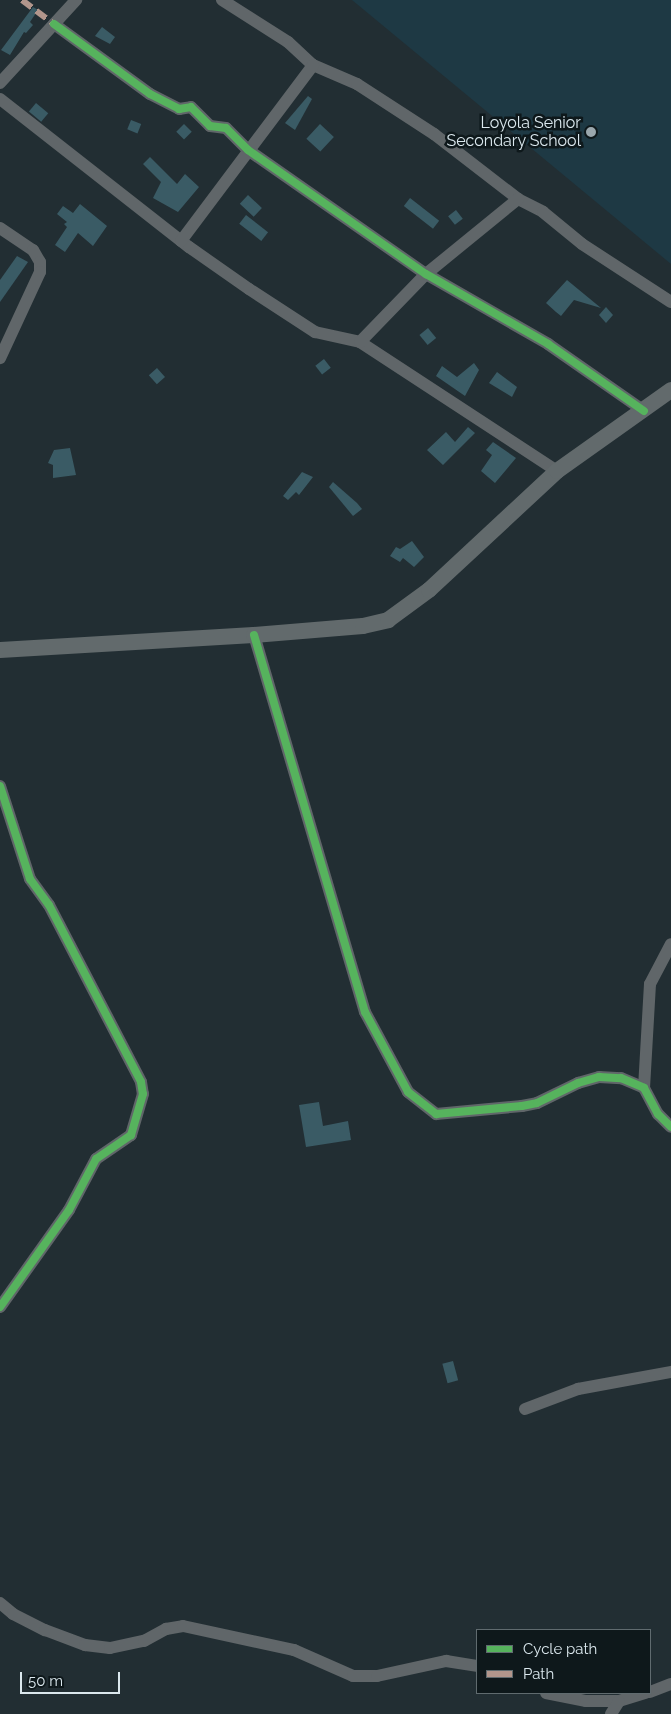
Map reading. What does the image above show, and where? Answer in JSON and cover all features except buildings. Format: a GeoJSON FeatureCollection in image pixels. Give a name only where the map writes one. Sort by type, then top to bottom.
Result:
{"type":"FeatureCollection","features":[{"type":"Feature","properties":{"kind":"main road"},"geometry":{"type":"LineString","coordinates":[[0,650],[254,635],[363,626],[388,620],[429,590],[557,471],[644,411],[668,397]]}},
{"type":"Feature","properties":{"kind":"street"},"geometry":{"type":"LineString","coordinates":[[0,83],[76,0]]}},
{"type":"Feature","properties":{"kind":"street"},"geometry":{"type":"LineString","coordinates":[[222,0],[288,42],[313,65],[380,98],[496,180],[518,199],[543,212],[582,244],[671,302]]}},
{"type":"Feature","properties":{"kind":"street"},"geometry":{"type":"LineString","coordinates":[[54,24],[150,94],[178,108],[191,107],[210,126],[233,133],[248,150],[426,274],[548,344],[644,411]]}},
{"type":"Feature","properties":{"kind":"street"},"geometry":{"type":"LineString","coordinates":[[181,241],[313,65]]}},
{"type":"Feature","properties":{"kind":"street"},"geometry":{"type":"LineString","coordinates":[[0,100],[181,241],[315,332],[360,342],[557,471]]}},
{"type":"Feature","properties":{"kind":"street"},"geometry":{"type":"LineString","coordinates":[[360,342],[426,274],[518,199]]}},
{"type":"Feature","properties":{"kind":"street"},"geometry":{"type":"LineString","coordinates":[[0,228],[33,250],[40,262],[40,272],[0,358]]}},
{"type":"Feature","properties":{"kind":"street"},"geometry":{"type":"LineString","coordinates":[[254,635],[365,1012],[408,1092],[436,1114],[522,1106],[599,1077],[621,1078],[644,1088]]}},
{"type":"Feature","properties":{"kind":"street"},"geometry":{"type":"LineString","coordinates":[[0,786],[30,879],[49,905],[141,1082],[143,1094],[131,1135],[96,1159],[69,1210],[0,1307]]}},
{"type":"Feature","properties":{"kind":"street"},"geometry":{"type":"LineString","coordinates":[[671,944],[650,984],[644,1088],[658,1114],[671,1127]]}},
{"type":"Feature","properties":{"kind":"street"},"geometry":{"type":"LineString","coordinates":[[525,1409],[578,1389],[671,1372]]}},
{"type":"Feature","properties":{"kind":"street"},"geometry":{"type":"LineString","coordinates":[[0,1603],[13,1614],[45,1630],[85,1645],[110,1648],[144,1641],[166,1629],[183,1626],[294,1650],[353,1676],[377,1676],[446,1661],[476,1666]]}},
{"type":"Feature","properties":{"kind":"street"},"geometry":{"type":"LineString","coordinates":[[651,1692],[671,1684]]}},
{"type":"Feature","properties":{"kind":"street"},"geometry":{"type":"LineString","coordinates":[[552,1694],[586,1700],[619,1701],[643,1694]]}},
{"type":"Feature","properties":{"kind":"street"},"geometry":{"type":"LineString","coordinates":[[611,1714],[619,1701]]}},
{"type":"Feature","properties":{"kind":"shaded area","name":"Loyola Senior Secondary School"},"geometry":{"type":"Polygon","coordinates":[[[352,0],[671,0],[671,264],[352,0]]]}},
{"type":"Feature","properties":{"kind":"marked path"},"geometry":{"type":"LineString","coordinates":[[22,0],[54,24]]}},
{"type":"Feature","properties":{"kind":"cycle path"},"geometry":{"type":"LineString","coordinates":[[54,24],[150,94],[179,109],[191,107],[210,126],[226,128],[248,150],[426,274],[548,344],[644,411]]}},
{"type":"Feature","properties":{"kind":"cycle path"},"geometry":{"type":"LineString","coordinates":[[254,635],[365,1012],[408,1092],[436,1114],[522,1106],[537,1103],[578,1083],[599,1077],[621,1078],[644,1088],[658,1114],[671,1127]]}},
{"type":"Feature","properties":{"kind":"cycle path"},"geometry":{"type":"LineString","coordinates":[[0,786],[30,879],[49,905],[141,1082],[143,1094],[131,1135],[96,1159],[69,1210],[0,1307]]}},
{"type":"Feature","properties":{"kind":"place","name":"Loyola Senior Secondary School"},"geometry":{"type":"Point","coordinates":[591,132]}}]}
